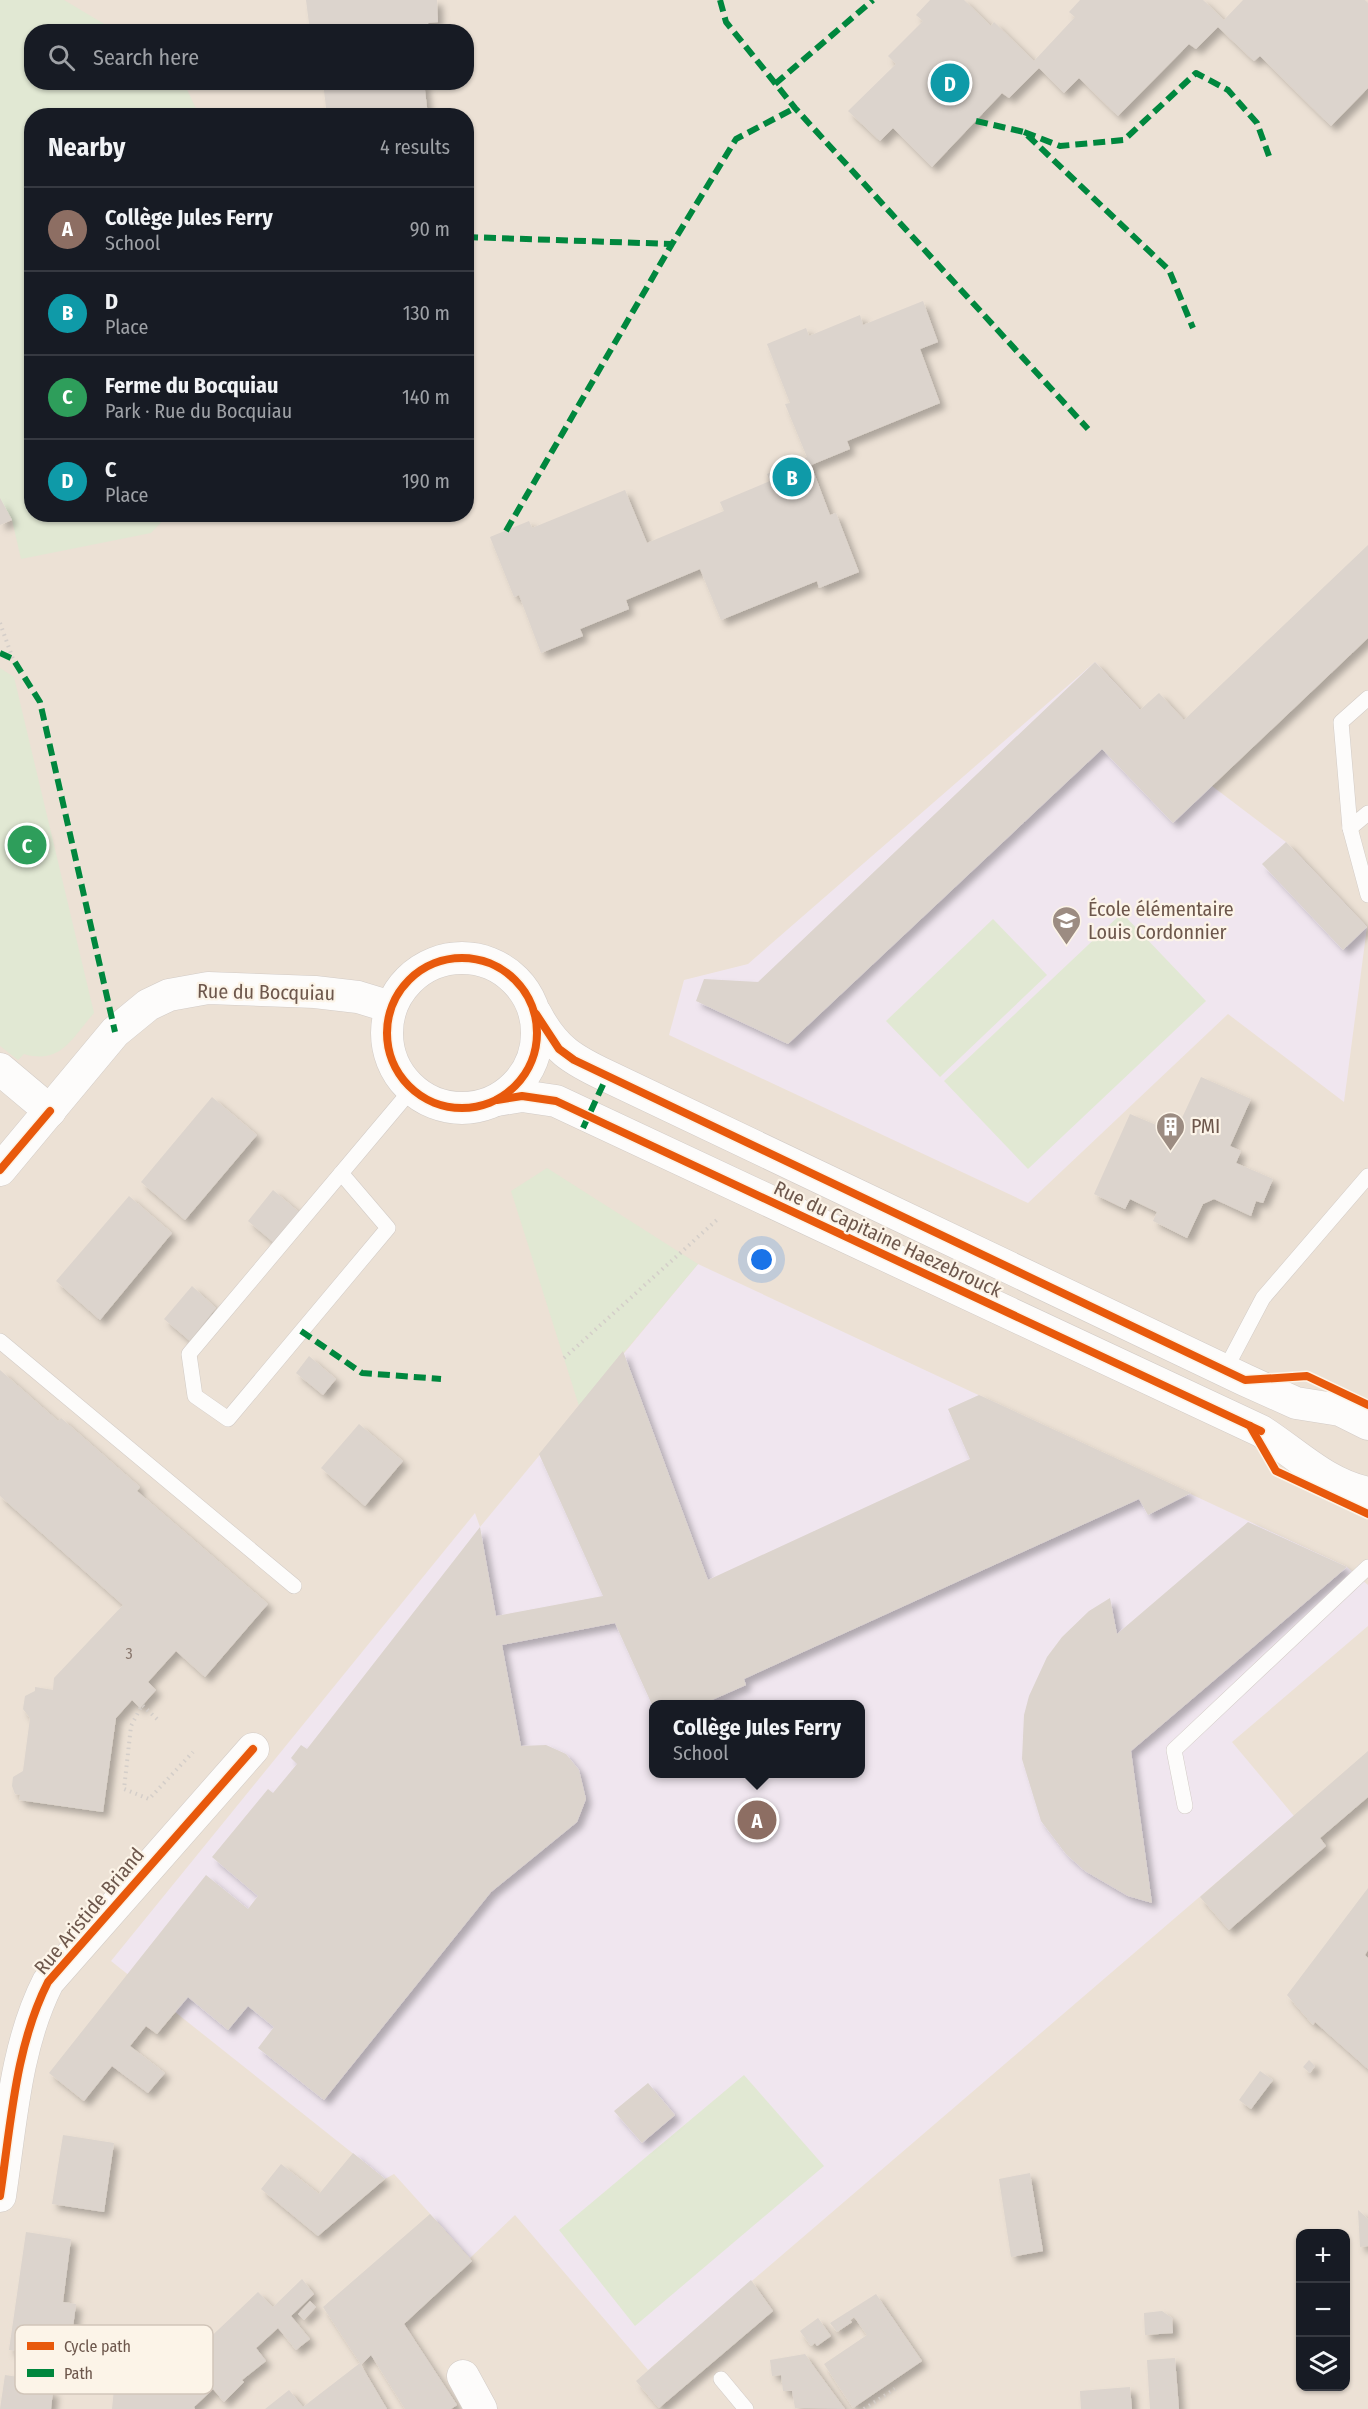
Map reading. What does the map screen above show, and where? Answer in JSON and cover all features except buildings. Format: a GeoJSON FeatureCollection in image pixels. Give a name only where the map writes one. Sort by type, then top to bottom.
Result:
{"type":"FeatureCollection","features":[{"type":"Feature","properties":{"kind":"street"},"geometry":{"type":"LineString","coordinates":[[462,957],[485,960],[505,971],[522,986],[536,1014],[537,1044],[531,1064],[513,1088],[497,1100],[478,1107],[458,1108],[438,1104],[412,1089],[398,1072],[389,1051],[387,1029],[391,1007],[402,987],[419,971],[440,961],[462,957]]}},
{"type":"Feature","properties":{"kind":"street","name":"Rue du Bocquiau"},"geometry":{"type":"LineString","coordinates":[[0,1170],[115,1032],[148,1005],[169,995],[208,988],[315,992],[358,997],[391,1007]]}},
{"type":"Feature","properties":{"kind":"street","name":"Rue du Capitaine Haezebrouck"},"geometry":{"type":"LineString","coordinates":[[536,1014],[560,1049],[574,1060],[1296,1403],[1340,1410],[1368,1424]]}},
{"type":"Feature","properties":{"kind":"street"},"geometry":{"type":"LineString","coordinates":[[0,1069],[50,1111]]}},
{"type":"Feature","properties":{"kind":"street","name":"Rue du Capitaine Haezebrouck"},"geometry":{"type":"LineString","coordinates":[[497,1100],[522,1096],[556,1101],[1261,1431],[1314,1471],[1356,1491],[1368,1493]]}},
{"type":"Feature","properties":{"kind":"street","name":"Rue Aristide Briand"},"geometry":{"type":"LineString","coordinates":[[0,2196],[24,2040],[33,2011],[48,1982],[253,1749]]}},
{"type":"Feature","properties":{"kind":"street"},"geometry":{"type":"LineString","coordinates":[[463,2376],[481,2409]]}},
{"type":"Feature","properties":{"kind":"lane"},"geometry":{"type":"LineString","coordinates":[[1368,698],[1341,722],[1350,828],[1368,895]]}},
{"type":"Feature","properties":{"kind":"lane"},"geometry":{"type":"LineString","coordinates":[[1350,828],[1368,813]]}},
{"type":"Feature","properties":{"kind":"lane"},"geometry":{"type":"LineString","coordinates":[[341,1173],[388,1228],[228,1419],[195,1396],[189,1354],[341,1173],[412,1089]]}},
{"type":"Feature","properties":{"kind":"lane"},"geometry":{"type":"LineString","coordinates":[[1225,1370],[1263,1298],[1368,1176]]}},
{"type":"Feature","properties":{"kind":"lane"},"geometry":{"type":"LineString","coordinates":[[0,1341],[294,1586]]}},
{"type":"Feature","properties":{"kind":"lane"},"geometry":{"type":"LineString","coordinates":[[1185,1806],[1174,1750],[1368,1566]]}},
{"type":"Feature","properties":{"kind":"lane"},"geometry":{"type":"LineString","coordinates":[[721,2379],[746,2409]]}},
{"type":"Feature","properties":{"kind":"path"},"geometry":{"type":"LineString","coordinates":[[0,623],[14,659]]}},
{"type":"Feature","properties":{"kind":"path"},"geometry":{"type":"LineString","coordinates":[[564,1358],[748,1192]]}},
{"type":"Feature","properties":{"kind":"path"},"geometry":{"type":"LineString","coordinates":[[157,1719],[142,1705],[131,1726],[124,1789],[149,1799],[193,1752]]}},
{"type":"Feature","properties":{"kind":"path"},"geometry":{"type":"LineString","coordinates":[[864,2409],[895,2389]]}},
{"type":"Feature","properties":{"kind":"shaded area"},"geometry":{"type":"Polygon","coordinates":[[[0,0],[1368,0],[1368,2409],[0,2409],[0,0]]]}},
{"type":"Feature","properties":{"kind":"shaded area","name":"École élémentaire Louis Cordonnier"},"geometry":{"type":"Polygon","coordinates":[[[1095,662],[1212,786],[1286,842],[1367,927],[1344,1102],[1228,1014],[1028,1203],[669,1035],[684,980],[748,964],[1095,662]]]}},
{"type":"Feature","properties":{"kind":"shaded area"},"geometry":{"type":"Polygon","coordinates":[[[698,1264],[1347,1567],[1368,1585],[1368,1626],[1232,1742],[1294,1816],[648,2370],[515,2215],[470,2258],[394,2174],[385,2179],[111,1961],[475,1513],[480,1527],[698,1264]]]}},
{"type":"Feature","properties":{"kind":"green space"},"geometry":{"type":"Polygon","coordinates":[[[0,0],[64,0],[104,24],[24,24],[24,90],[187,90],[196,108],[24,108],[24,522],[161,522],[151,533],[21,559],[12,520],[0,498],[0,0]]]}},
{"type":"Feature","properties":{"kind":"green space"},"geometry":{"type":"Polygon","coordinates":[[[0,668],[14,677],[94,1013],[72,1040],[57,1052],[47,1056],[24,1054],[18,1060],[0,1046],[0,668]]]}},
{"type":"Feature","properties":{"kind":"green space"},"geometry":{"type":"Polygon","coordinates":[[[1122,913],[1206,1001],[1028,1169],[944,1081],[1122,913]]]}},
{"type":"Feature","properties":{"kind":"green space"},"geometry":{"type":"Polygon","coordinates":[[[993,919],[1047,975],[940,1077],[886,1021],[993,919]]]}},
{"type":"Feature","properties":{"kind":"green space"},"geometry":{"type":"Polygon","coordinates":[[[547,1168],[698,1264],[579,1406],[511,1191],[547,1168]]]}},
{"type":"Feature","properties":{"kind":"green space"},"geometry":{"type":"Polygon","coordinates":[[[744,2075],[824,2166],[635,2326],[559,2230],[744,2075]]]}},
{"type":"Feature","properties":{"kind":"marked path"},"geometry":{"type":"LineString","coordinates":[[720,0],[726,22],[795,108],[1088,429]]}},
{"type":"Feature","properties":{"kind":"marked path"},"geometry":{"type":"LineString","coordinates":[[775,84],[873,0]]}},
{"type":"Feature","properties":{"kind":"marked path"},"geometry":{"type":"LineString","coordinates":[[1024,132],[1060,146],[1124,140],[1196,73],[1228,90],[1257,123],[1269,156]]}},
{"type":"Feature","properties":{"kind":"marked path"},"geometry":{"type":"LineString","coordinates":[[506,531],[672,244],[736,139],[795,108]]}},
{"type":"Feature","properties":{"kind":"marked path"},"geometry":{"type":"LineString","coordinates":[[976,121],[1024,132],[1169,270],[1193,328]]}},
{"type":"Feature","properties":{"kind":"marked path"},"geometry":{"type":"LineString","coordinates":[[474,237],[672,244]]}},
{"type":"Feature","properties":{"kind":"marked path"},"geometry":{"type":"LineString","coordinates":[[0,653],[13,659],[40,702],[115,1032]]}},
{"type":"Feature","properties":{"kind":"marked path"},"geometry":{"type":"LineString","coordinates":[[583,1128],[607,1076]]}},
{"type":"Feature","properties":{"kind":"marked path"},"geometry":{"type":"LineString","coordinates":[[301,1331],[362,1373],[441,1379]]}},
{"type":"Feature","properties":{"kind":"cycle path"},"geometry":{"type":"LineString","coordinates":[[462,958],[491,963],[504,970],[515,980],[525,991],[532,1004],[537,1033],[532,1062],[525,1075],[515,1086],[504,1096],[491,1103],[462,1108],[433,1103],[420,1096],[409,1086],[399,1075],[392,1062],[387,1033],[392,1004],[399,991],[409,980],[420,970],[433,963],[462,958]]}},
{"type":"Feature","properties":{"kind":"cycle path"},"geometry":{"type":"LineString","coordinates":[[536,1014],[559,1049],[574,1060],[1245,1380],[1307,1376],[1368,1405]]}},
{"type":"Feature","properties":{"kind":"cycle path"},"geometry":{"type":"LineString","coordinates":[[497,1100],[522,1096],[556,1101],[1261,1431]]}},
{"type":"Feature","properties":{"kind":"cycle path"},"geometry":{"type":"LineString","coordinates":[[0,1170],[50,1111]]}},
{"type":"Feature","properties":{"kind":"cycle path"},"geometry":{"type":"LineString","coordinates":[[1250,1426],[1276,1471],[1368,1514]]}},
{"type":"Feature","properties":{"kind":"cycle path"},"geometry":{"type":"LineString","coordinates":[[0,2196],[21,2059],[37,2007],[48,1982],[253,1749]]}},
{"type":"Feature","properties":{"kind":"place","name":"C"},"geometry":{"type":"Point","coordinates":[950,83]}},
{"type":"Feature","properties":{"kind":"place","name":"D"},"geometry":{"type":"Point","coordinates":[792,477]}},
{"type":"Feature","properties":{"kind":"place","name":"Ferme du Bocquiau"},"geometry":{"type":"Point","coordinates":[27,845]}},
{"type":"Feature","properties":{"kind":"place","name":"École élémentaire Louis Cordonnier"},"geometry":{"type":"Point","coordinates":[1067,946]}},
{"type":"Feature","properties":{"kind":"place","name":"PMI"},"geometry":{"type":"Point","coordinates":[1170,1152]}},
{"type":"Feature","properties":{"kind":"place","name":"Collège Jules Ferry"},"geometry":{"type":"Point","coordinates":[757,1820]}}]}
